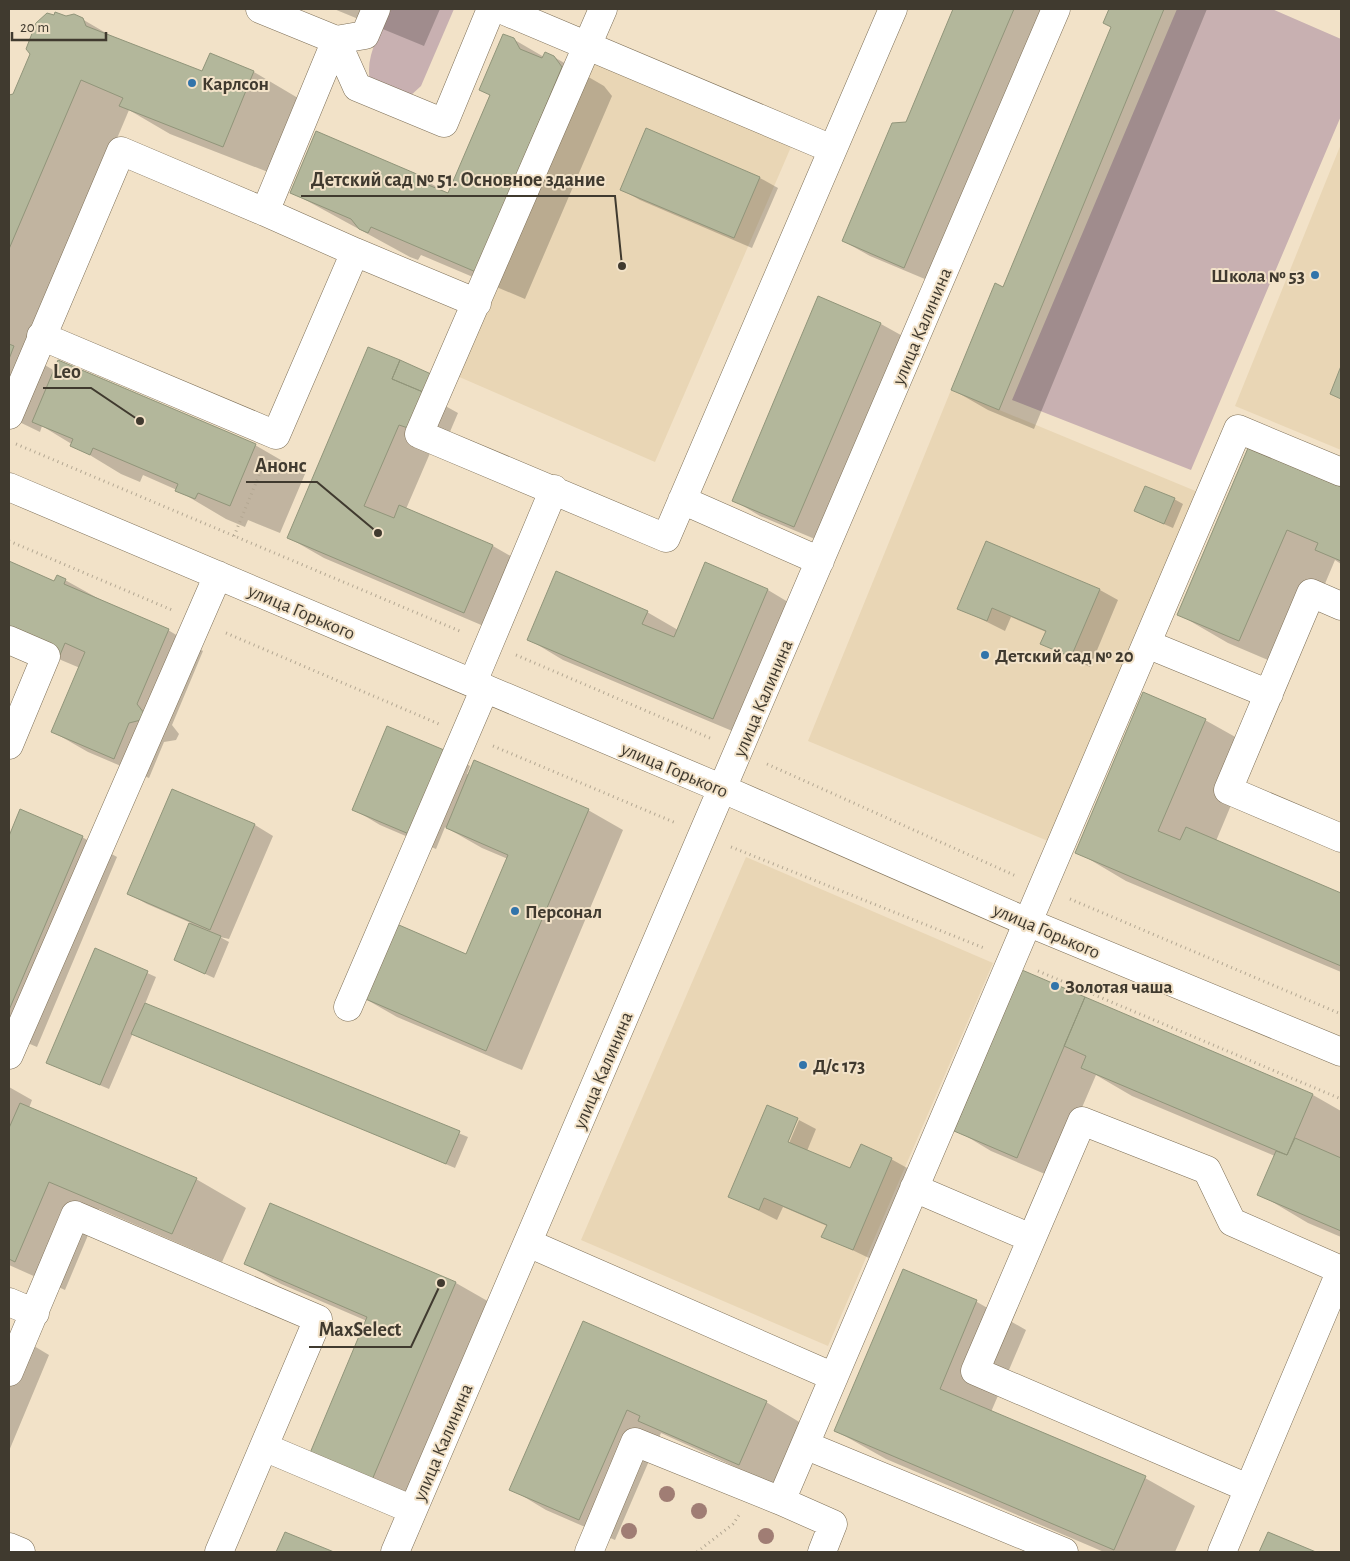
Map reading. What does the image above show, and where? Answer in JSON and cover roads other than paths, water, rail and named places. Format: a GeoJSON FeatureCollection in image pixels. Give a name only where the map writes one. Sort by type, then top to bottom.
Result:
{"type":"FeatureCollection","features":[{"type":"Feature","properties":{"kind":"street"},"geometry":{"type":"LineString","coordinates":[[260,9],[336,40],[364,35],[376,9]]}},
{"type":"Feature","properties":{"kind":"street"},"geometry":{"type":"LineString","coordinates":[[336,40],[358,87],[444,123],[491,9]]}},
{"type":"Feature","properties":{"kind":"street"},"geometry":{"type":"LineString","coordinates":[[500,9],[832,150]]}},
{"type":"Feature","properties":{"kind":"street"},"geometry":{"type":"LineString","coordinates":[[603,9],[419,434],[554,489],[666,538],[893,9]]}},
{"type":"Feature","properties":{"kind":"street","name":"улица Калинина"},"geometry":{"type":"LineString","coordinates":[[395,1552],[1056,9]]}},
{"type":"Feature","properties":{"kind":"street"},"geometry":{"type":"LineString","coordinates":[[264,212],[336,40]]}},
{"type":"Feature","properties":{"kind":"street"},"geometry":{"type":"LineString","coordinates":[[9,415],[121,151],[477,303]]}},
{"type":"Feature","properties":{"kind":"street"},"geometry":{"type":"LineString","coordinates":[[41,336],[276,435],[355,252]]}},
{"type":"Feature","properties":{"kind":"street"},"geometry":{"type":"LineString","coordinates":[[781,1501],[1238,429],[1341,472]]}},
{"type":"Feature","properties":{"kind":"street","name":"улица Горького"},"geometry":{"type":"LineString","coordinates":[[9,487],[723,789],[1027,922],[1341,1052]]}},
{"type":"Feature","properties":{"kind":"street"},"geometry":{"type":"LineString","coordinates":[[348,1007],[465,735],[490,644],[554,489]]}},
{"type":"Feature","properties":{"kind":"street"},"geometry":{"type":"LineString","coordinates":[[682,500],[820,561]]}},
{"type":"Feature","properties":{"kind":"street"},"geometry":{"type":"LineString","coordinates":[[9,1055],[218,575]]}},
{"type":"Feature","properties":{"kind":"street"},"geometry":{"type":"LineString","coordinates":[[1341,606],[1311,593],[1228,790],[1341,838]]}},
{"type":"Feature","properties":{"kind":"street"},"geometry":{"type":"LineString","coordinates":[[9,640],[46,656],[9,744]]}},
{"type":"Feature","properties":{"kind":"street"},"geometry":{"type":"LineString","coordinates":[[1147,644],[1269,694]]}},
{"type":"Feature","properties":{"kind":"street"},"geometry":{"type":"LineString","coordinates":[[1222,1552],[1341,1270],[1232,1222],[1207,1170],[1082,1121],[975,1371],[1248,1488]]}},
{"type":"Feature","properties":{"kind":"street"},"geometry":{"type":"LineString","coordinates":[[914,1188],[1031,1238]]}},
{"type":"Feature","properties":{"kind":"street"},"geometry":{"type":"LineString","coordinates":[[9,1372],[74,1215],[318,1319],[219,1552]]}},
{"type":"Feature","properties":{"kind":"street"},"geometry":{"type":"LineString","coordinates":[[528,1243],[834,1377]]}},
{"type":"Feature","properties":{"kind":"street"},"geometry":{"type":"LineString","coordinates":[[9,1302],[35,1313]]}},
{"type":"Feature","properties":{"kind":"street"},"geometry":{"type":"LineString","coordinates":[[589,1552],[635,1442],[833,1524],[822,1552]]}},
{"type":"Feature","properties":{"kind":"street"},"geometry":{"type":"LineString","coordinates":[[806,1445],[1064,1552]]}},
{"type":"Feature","properties":{"kind":"street"},"geometry":{"type":"LineString","coordinates":[[264,1447],[413,1510]]}},
{"type":"Feature","properties":{"kind":"street"},"geometry":{"type":"LineString","coordinates":[[9,1547],[21,1552]]}},
{"type":"Feature","properties":{"kind":"place","name":"Карлсон"},"geometry":{"type":"Point","coordinates":[192,83]}},
{"type":"Feature","properties":{"kind":"place","name":"Детский сад № 51. Основное здание"},"geometry":{"type":"Point","coordinates":[622,266]}},
{"type":"Feature","properties":{"kind":"place","name":"Школа № 53"},"geometry":{"type":"Point","coordinates":[1315,275]}},
{"type":"Feature","properties":{"kind":"place","name":"Leo"},"geometry":{"type":"Point","coordinates":[140,421]}},
{"type":"Feature","properties":{"kind":"place","name":"Анонс"},"geometry":{"type":"Point","coordinates":[378,533]}},
{"type":"Feature","properties":{"kind":"place","name":"Детский сад № 20"},"geometry":{"type":"Point","coordinates":[985,655]}},
{"type":"Feature","properties":{"kind":"place","name":"Персонал"},"geometry":{"type":"Point","coordinates":[515,911]}},
{"type":"Feature","properties":{"kind":"place","name":"Золотая чаша"},"geometry":{"type":"Point","coordinates":[1055,986]}},
{"type":"Feature","properties":{"kind":"place","name":"Д/с 173"},"geometry":{"type":"Point","coordinates":[803,1065]}},
{"type":"Feature","properties":{"kind":"place","name":"MaxSelect"},"geometry":{"type":"Point","coordinates":[441,1283]}}]}
